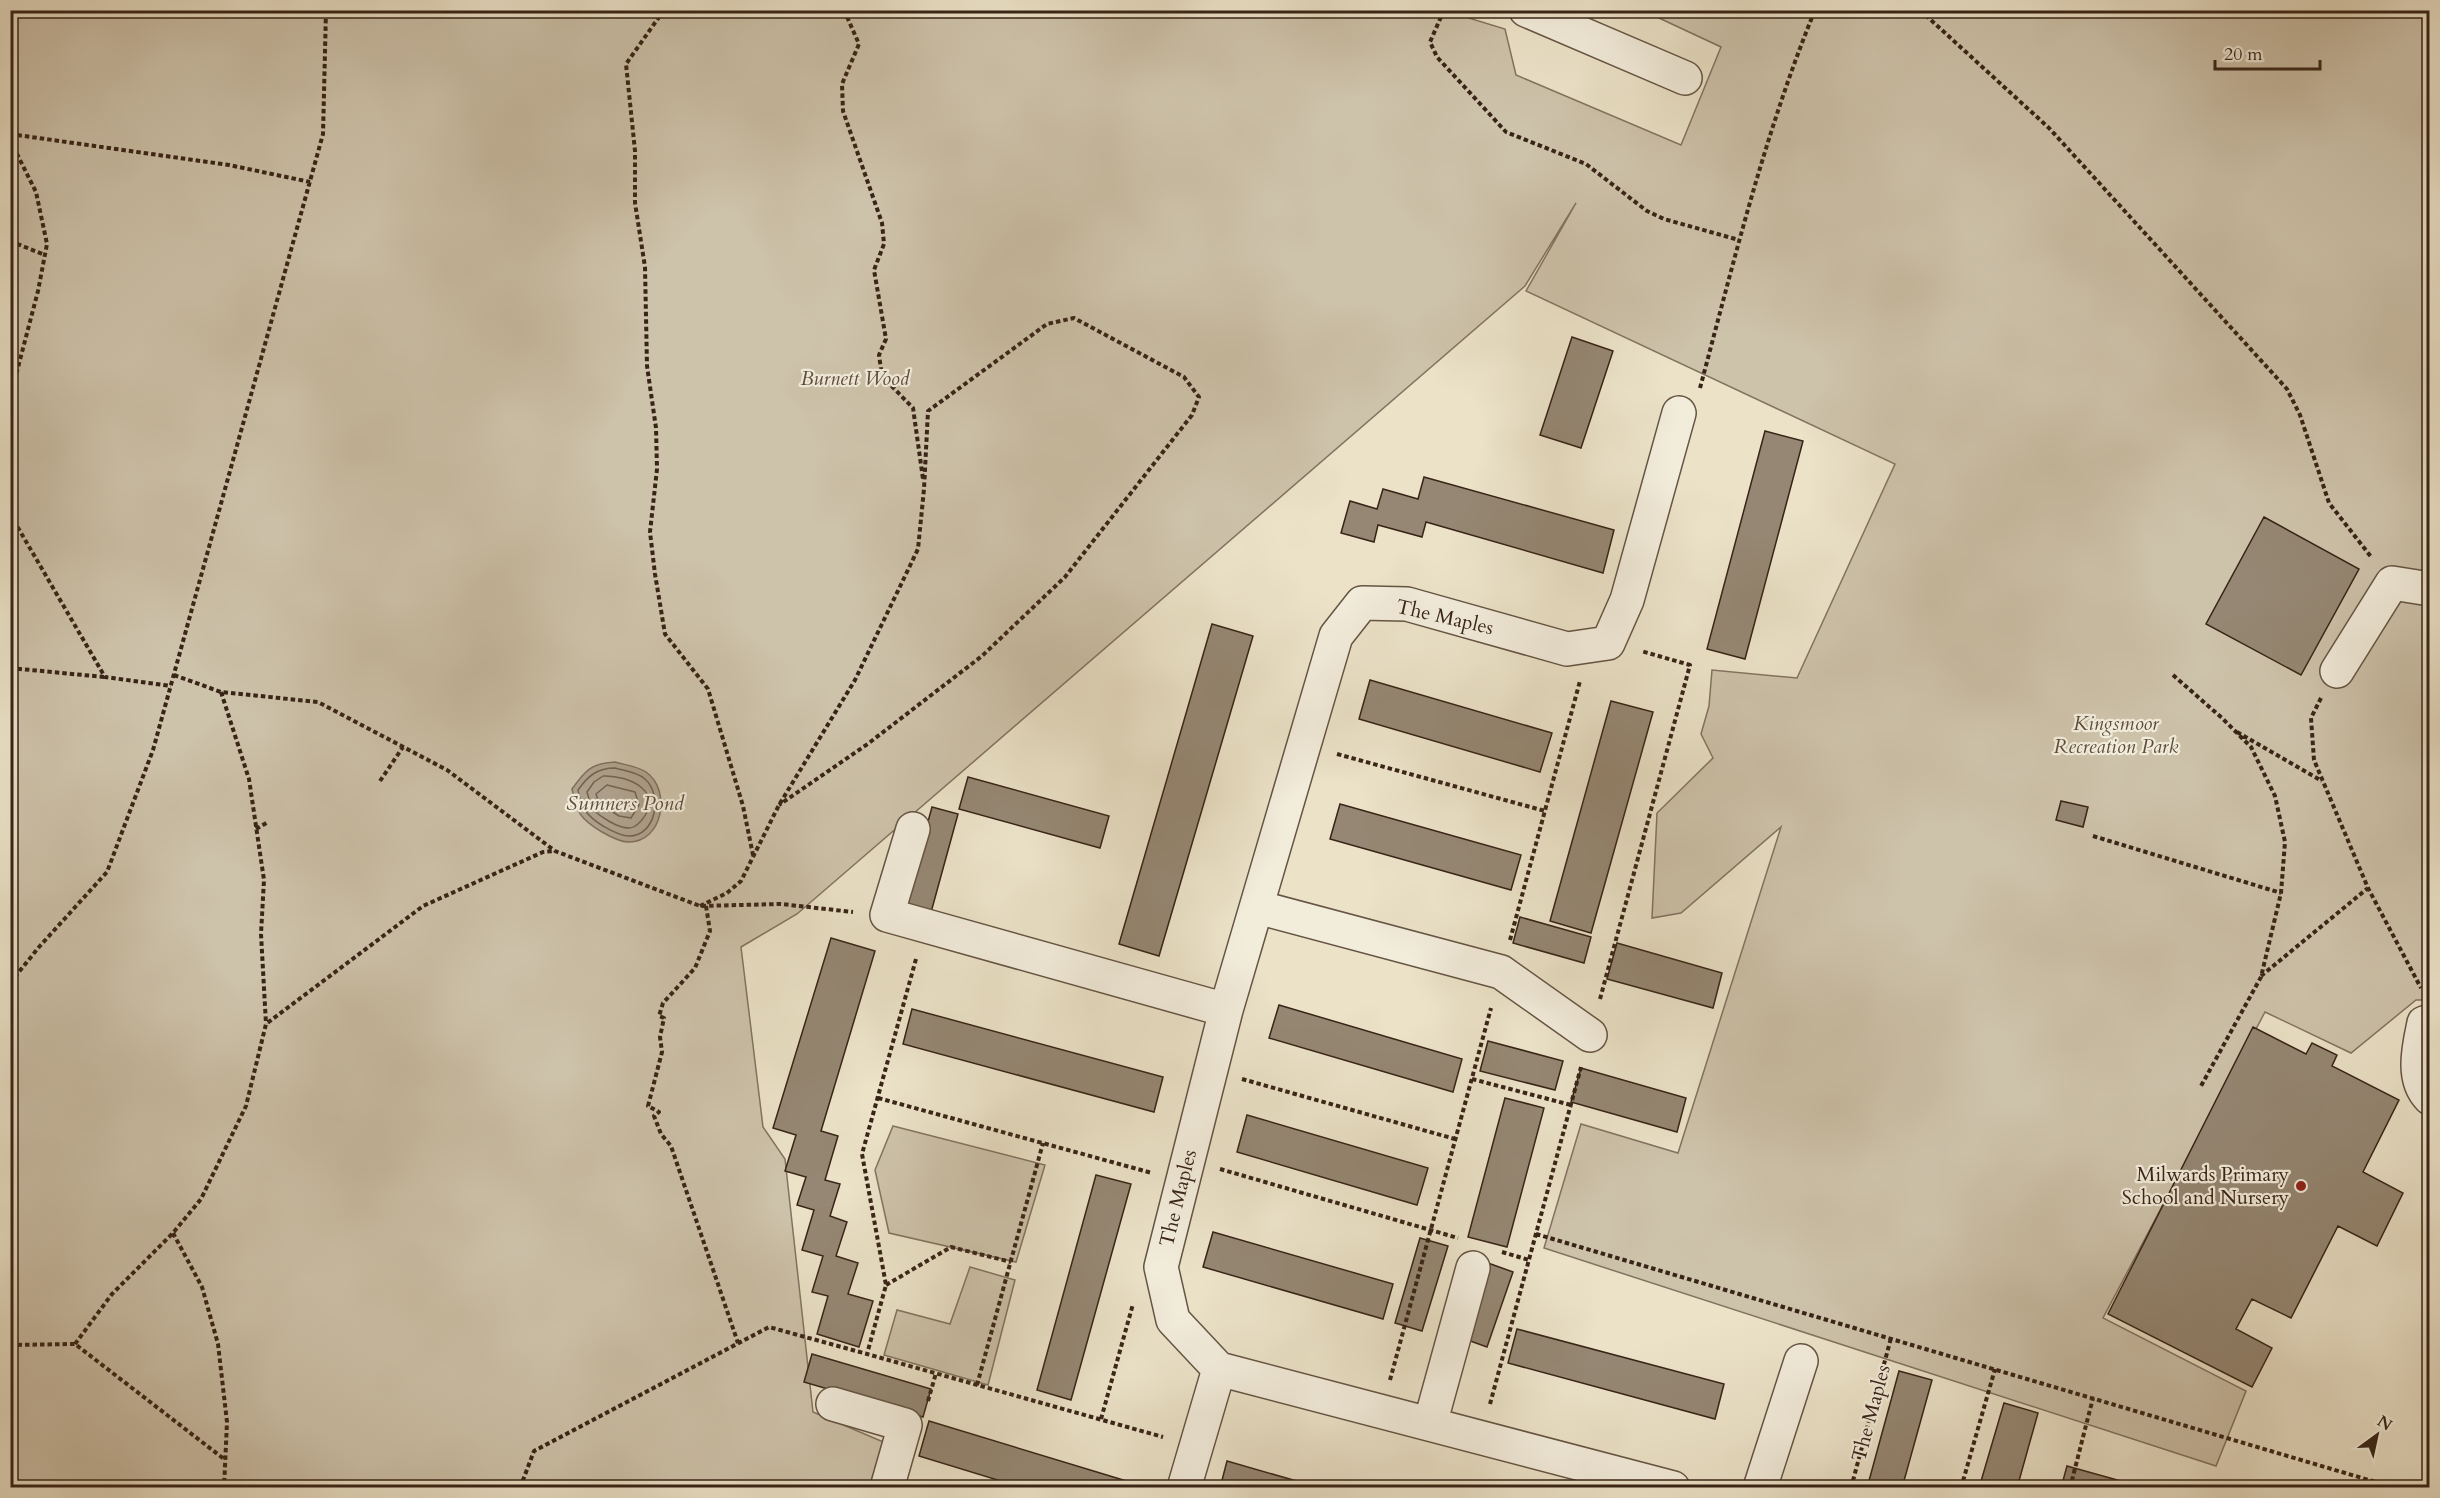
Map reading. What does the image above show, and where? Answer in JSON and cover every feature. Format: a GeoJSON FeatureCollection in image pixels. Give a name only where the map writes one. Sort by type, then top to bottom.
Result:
{"type":"FeatureCollection","features":[{"type":"Feature","properties":{"kind":"street"},"geometry":{"type":"LineString","coordinates":[[1526,10],[1685,78]]}},
{"type":"Feature","properties":{"kind":"street","name":"The Maples"},"geometry":{"type":"LineString","coordinates":[[1219,1369],[1173,1320],[1161,1267],[1226,1010],[1336,636],[1362,603],[1407,604],[1567,649],[1608,643],[1627,600],[1679,413]]}},
{"type":"Feature","properties":{"kind":"street"},"geometry":{"type":"LineString","coordinates":[[2337,671],[2392,583],[2430,589]]}},
{"type":"Feature","properties":{"kind":"street"},"geometry":{"type":"LineString","coordinates":[[913,830],[887,915],[1226,1010]]}},
{"type":"Feature","properties":{"kind":"street"},"geometry":{"type":"LineString","coordinates":[[1257,907],[1501,972],[1590,1035]]}},
{"type":"Feature","properties":{"kind":"street"},"geometry":{"type":"LineString","coordinates":[[2427,1008],[2418,1054],[2421,1089],[2430,1098]]}},
{"type":"Feature","properties":{"kind":"street"},"geometry":{"type":"LineString","coordinates":[[1430,1424],[1480,1253]]}},
{"type":"Feature","properties":{"kind":"street"},"geometry":{"type":"LineString","coordinates":[[1760,1488],[1801,1361]]}},
{"type":"Feature","properties":{"kind":"street"},"geometry":{"type":"LineString","coordinates":[[1184,1488],[1219,1369],[1430,1424],[1587,1477],[1673,1488]]}},
{"type":"Feature","properties":{"kind":"street"},"geometry":{"type":"LineString","coordinates":[[833,1404],[905,1425],[888,1488]]}},
{"type":"Feature","properties":{"kind":"path"},"geometry":{"type":"LineString","coordinates":[[10,983],[39,947],[107,872],[153,750],[323,134],[326,10]]}},
{"type":"Feature","properties":{"kind":"path"},"geometry":{"type":"LineString","coordinates":[[664,10],[626,64],[635,151],[635,203],[645,267],[647,366],[656,428],[657,469],[650,532],[665,634],[708,689],[743,806],[753,856]]}},
{"type":"Feature","properties":{"kind":"path"},"geometry":{"type":"LineString","coordinates":[[843,10],[859,44],[842,84],[843,111],[882,223],[884,244],[874,270],[886,339],[879,355],[882,376],[913,408],[924,489]]}},
{"type":"Feature","properties":{"kind":"path"},"geometry":{"type":"LineString","coordinates":[[1444,10],[1430,42],[1437,57],[1506,132],[1586,164],[1647,211],[1664,219],[1739,240]]}},
{"type":"Feature","properties":{"kind":"path"},"geometry":{"type":"LineString","coordinates":[[1679,413],[1698,396],[1739,240],[1791,68],[1815,10]]}},
{"type":"Feature","properties":{"kind":"path"},"geometry":{"type":"LineString","coordinates":[[1920,10],[2049,128],[2287,389],[2300,415],[2329,503],[2392,583]]}},
{"type":"Feature","properties":{"kind":"path"},"geometry":{"type":"LineString","coordinates":[[10,134],[229,165],[310,182]]}},
{"type":"Feature","properties":{"kind":"path"},"geometry":{"type":"LineString","coordinates":[[10,140],[36,192],[47,244],[38,291],[10,398]]}},
{"type":"Feature","properties":{"kind":"path"},"geometry":{"type":"LineString","coordinates":[[10,241],[45,255]]}},
{"type":"Feature","properties":{"kind":"path"},"geometry":{"type":"LineString","coordinates":[[700,906],[727,893],[741,881],[779,806],[855,680],[918,549],[928,411],[1047,324],[1074,318],[1184,377],[1199,397],[1192,415],[1065,577],[982,656],[869,743],[779,806]]}},
{"type":"Feature","properties":{"kind":"path"},"geometry":{"type":"LineString","coordinates":[[10,514],[105,677]]}},
{"type":"Feature","properties":{"kind":"path"},"geometry":{"type":"LineString","coordinates":[[1382,1412],[1590,645]]}},
{"type":"Feature","properties":{"kind":"path"},"geometry":{"type":"LineString","coordinates":[[10,668],[171,686]]}},
{"type":"Feature","properties":{"kind":"path"},"geometry":{"type":"LineString","coordinates":[[2337,671],[2311,718],[2314,760],[2368,888],[2427,1008]]}},
{"type":"Feature","properties":{"kind":"path"},"geometry":{"type":"LineString","coordinates":[[174,675],[221,692],[318,702],[447,770],[555,851],[700,906],[781,904],[887,915]]}},
{"type":"Feature","properties":{"kind":"path"},"geometry":{"type":"LineString","coordinates":[[2173,675],[2251,747],[2275,796],[2285,842],[2281,893],[2260,977],[2201,1086]]}},
{"type":"Feature","properties":{"kind":"path"},"geometry":{"type":"LineString","coordinates":[[75,1344],[112,1294],[173,1233],[201,1199],[246,1106],[266,1024],[261,934],[264,880],[249,779],[221,692]]}},
{"type":"Feature","properties":{"kind":"path"},"geometry":{"type":"LineString","coordinates":[[2232,728],[2323,781]]}},
{"type":"Feature","properties":{"kind":"path"},"geometry":{"type":"LineString","coordinates":[[1304,745],[1545,811]]}},
{"type":"Feature","properties":{"kind":"path"},"geometry":{"type":"LineString","coordinates":[[380,781],[403,747]]}},
{"type":"Feature","properties":{"kind":"path"},"geometry":{"type":"LineString","coordinates":[[256,829],[268,822]]}},
{"type":"Feature","properties":{"kind":"path"},"geometry":{"type":"LineString","coordinates":[[2093,836],[2281,893]]}},
{"type":"Feature","properties":{"kind":"path"},"geometry":{"type":"LineString","coordinates":[[266,1024],[423,906],[543,852],[555,851]]}},
{"type":"Feature","properties":{"kind":"path"},"geometry":{"type":"LineString","coordinates":[[2260,977],[2368,888]]}},
{"type":"Feature","properties":{"kind":"path"},"geometry":{"type":"LineString","coordinates":[[706,906],[710,931],[695,968],[663,1003],[661,1009],[659,1016],[664,1018],[660,1037],[662,1052],[648,1106],[659,1112],[654,1116],[661,1134],[671,1146],[738,1343]]}},
{"type":"Feature","properties":{"kind":"path"},"geometry":{"type":"LineString","coordinates":[[867,1354],[886,1285],[862,1154],[925,926]]}},
{"type":"Feature","properties":{"kind":"path"},"geometry":{"type":"LineString","coordinates":[[1211,1071],[1455,1139]]}},
{"type":"Feature","properties":{"kind":"path"},"geometry":{"type":"LineString","coordinates":[[1472,1079],[1571,1105]]}},
{"type":"Feature","properties":{"kind":"path"},"geometry":{"type":"LineString","coordinates":[[878,1098],[1043,1143],[1185,1171],[1431,1231],[1480,1253],[1529,1260]]}},
{"type":"Feature","properties":{"kind":"path"},"geometry":{"type":"LineString","coordinates":[[977,1385],[1043,1143]]}},
{"type":"Feature","properties":{"kind":"path"},"geometry":{"type":"LineString","coordinates":[[173,1233],[202,1287],[218,1344],[227,1422],[224,1488]]}},
{"type":"Feature","properties":{"kind":"path"},"geometry":{"type":"LineString","coordinates":[[1536,1234],[2396,1488]]}},
{"type":"Feature","properties":{"kind":"path"},"geometry":{"type":"LineString","coordinates":[[886,1285],[951,1247],[1011,1262]]}},
{"type":"Feature","properties":{"kind":"path"},"geometry":{"type":"LineString","coordinates":[[1101,1419],[1136,1293]]}},
{"type":"Feature","properties":{"kind":"path"},"geometry":{"type":"LineString","coordinates":[[520,1488],[534,1451],[768,1327],[1197,1446]]}},
{"type":"Feature","properties":{"kind":"path","name":"The Maples"},"geometry":{"type":"LineString","coordinates":[[1851,1488],[1891,1338]]}},
{"type":"Feature","properties":{"kind":"path"},"geometry":{"type":"LineString","coordinates":[[10,1345],[75,1344],[224,1459]]}},
{"type":"Feature","properties":{"kind":"path"},"geometry":{"type":"LineString","coordinates":[[1961,1488],[1995,1369]]}},
{"type":"Feature","properties":{"kind":"path"},"geometry":{"type":"LineString","coordinates":[[2070,1488],[2093,1398]]}},
{"type":"Feature","properties":{"kind":"green space"},"geometry":{"type":"Polygon","coordinates":[[[10,11],[1446,11],[1505,29],[1516,75],[1681,145],[1721,47],[1644,11],[2429,11],[2429,1000],[2416,1000],[2351,1053],[2265,1012],[2103,1318],[2246,1391],[2216,1466],[1544,1248],[1581,1124],[1678,1153],[1781,827],[1681,913],[1652,918],[1657,813],[1713,758],[1701,734],[1709,706],[1712,670],[1797,678],[1895,464],[1526,291],[1576,203],[1525,286],[797,914],[741,947],[763,1127],[785,1159],[813,1412],[888,1444],[880,1487],[11,1487],[10,11]]]}},
{"type":"Feature","properties":{"kind":"green space"},"geometry":{"type":"Polygon","coordinates":[[[893,1126],[1045,1165],[1016,1262],[889,1233],[875,1170],[893,1126]]]}},
{"type":"Feature","properties":{"kind":"green space"},"geometry":{"type":"Polygon","coordinates":[[[970,1267],[1015,1280],[988,1385],[884,1355],[897,1310],[950,1324],[970,1267]]]}},
{"type":"Feature","properties":{"kind":"water","name":"Sumners Pond"},"geometry":{"type":"Polygon","coordinates":[[[615,762],[646,772],[654,780],[659,791],[660,814],[656,825],[640,840],[625,842],[605,834],[584,819],[576,804],[572,789],[585,773],[594,766],[615,762]]]}},
{"type":"Feature","properties":{"kind":"building"},"geometry":{"type":"Polygon","coordinates":[[[1572,337],[1613,351],[1581,448],[1540,435],[1572,337]]]}},
{"type":"Feature","properties":{"kind":"building"},"geometry":{"type":"Polygon","coordinates":[[[1765,431],[1803,441],[1745,659],[1707,649],[1765,431]]]}},
{"type":"Feature","properties":{"kind":"building"},"geometry":{"type":"Polygon","coordinates":[[[1424,477],[1614,530],[1603,573],[1426,522],[1422,537],[1378,525],[1374,542],[1341,533],[1350,501],[1377,509],[1383,489],[1418,499],[1424,477]]]}},
{"type":"Feature","properties":{"kind":"building"},"geometry":{"type":"Polygon","coordinates":[[[2264,517],[2359,569],[2301,675],[2206,624],[2264,517]]]}},
{"type":"Feature","properties":{"kind":"building"},"geometry":{"type":"Polygon","coordinates":[[[1212,624],[1253,636],[1159,956],[1119,944],[1212,624]]]}},
{"type":"Feature","properties":{"kind":"building"},"geometry":{"type":"Polygon","coordinates":[[[1370,680],[1552,733],[1540,772],[1359,719],[1370,680]]]}},
{"type":"Feature","properties":{"kind":"building"},"geometry":{"type":"Polygon","coordinates":[[[1611,701],[1653,712],[1591,933],[1550,921],[1611,701]]]}},
{"type":"Feature","properties":{"kind":"building"},"geometry":{"type":"Polygon","coordinates":[[[968,777],[1109,816],[1100,848],[959,809],[968,777]]]}},
{"type":"Feature","properties":{"kind":"building"},"geometry":{"type":"Polygon","coordinates":[[[2061,801],[2088,807],[2083,827],[2056,820],[2061,801]]]}},
{"type":"Feature","properties":{"kind":"building"},"geometry":{"type":"Polygon","coordinates":[[[1340,804],[1521,855],[1511,890],[1330,839],[1340,804]]]}},
{"type":"Feature","properties":{"kind":"building"},"geometry":{"type":"Polygon","coordinates":[[[932,807],[958,814],[930,916],[904,909],[932,807]]]}},
{"type":"Feature","properties":{"kind":"building"},"geometry":{"type":"Polygon","coordinates":[[[1520,917],[1591,937],[1584,963],[1513,943],[1520,917]]]}},
{"type":"Feature","properties":{"kind":"building"},"geometry":{"type":"Polygon","coordinates":[[[831,938],[875,951],[821,1131],[838,1136],[825,1180],[840,1184],[830,1216],[847,1222],[836,1256],[858,1263],[848,1294],[873,1301],[859,1347],[817,1334],[828,1296],[812,1292],[823,1256],[802,1250],[814,1210],[797,1205],[806,1177],[785,1171],[796,1135],[773,1128],[831,938]]]}},
{"type":"Feature","properties":{"kind":"building"},"geometry":{"type":"Polygon","coordinates":[[[1617,943],[1722,973],[1713,1008],[1607,979],[1617,943]]]}},
{"type":"Feature","properties":{"kind":"building"},"geometry":{"type":"Polygon","coordinates":[[[1279,1005],[1462,1059],[1453,1092],[1269,1038],[1279,1005]]]}},
{"type":"Feature","properties":{"kind":"building"},"geometry":{"type":"Polygon","coordinates":[[[912,1009],[1163,1077],[1154,1112],[903,1044],[912,1009]]]}},
{"type":"Feature","properties":{"kind":"building"},"geometry":{"type":"Polygon","coordinates":[[[2253,1027],[2306,1054],[2312,1043],[2337,1055],[2332,1066],[2399,1100],[2363,1172],[2403,1193],[2377,1246],[2338,1226],[2291,1318],[2252,1299],[2236,1329],[2272,1348],[2252,1387],[2108,1314],[2253,1027]]]}},
{"type":"Feature","properties":{"kind":"building"},"geometry":{"type":"Polygon","coordinates":[[[1488,1041],[1563,1061],[1555,1090],[1480,1071],[1488,1041]]]}},
{"type":"Feature","properties":{"kind":"building"},"geometry":{"type":"Polygon","coordinates":[[[1581,1068],[1686,1098],[1677,1132],[1571,1102],[1581,1068]]]}},
{"type":"Feature","properties":{"kind":"building"},"geometry":{"type":"Polygon","coordinates":[[[1505,1098],[1544,1108],[1507,1247],[1468,1237],[1505,1098]]]}},
{"type":"Feature","properties":{"kind":"building"},"geometry":{"type":"Polygon","coordinates":[[[1247,1115],[1428,1168],[1417,1205],[1237,1152],[1247,1115]]]}},
{"type":"Feature","properties":{"kind":"building"},"geometry":{"type":"Polygon","coordinates":[[[1096,1175],[1131,1184],[1071,1400],[1037,1390],[1096,1175]]]}},
{"type":"Feature","properties":{"kind":"building"},"geometry":{"type":"Polygon","coordinates":[[[1213,1232],[1393,1284],[1383,1319],[1203,1267],[1213,1232]]]}},
{"type":"Feature","properties":{"kind":"building"},"geometry":{"type":"Polygon","coordinates":[[[1420,1238],[1448,1246],[1422,1331],[1395,1323],[1420,1238]]]}},
{"type":"Feature","properties":{"kind":"building"},"geometry":{"type":"Polygon","coordinates":[[[1488,1263],[1513,1272],[1487,1347],[1462,1338],[1488,1263]]]}},
{"type":"Feature","properties":{"kind":"building"},"geometry":{"type":"Polygon","coordinates":[[[1517,1329],[1724,1384],[1715,1419],[1508,1363],[1517,1329]]]}},
{"type":"Feature","properties":{"kind":"building"},"geometry":{"type":"Polygon","coordinates":[[[812,1354],[931,1389],[923,1417],[804,1382],[812,1354]]]}},
{"type":"Feature","properties":{"kind":"building"},"geometry":{"type":"Polygon","coordinates":[[[1899,1371],[1932,1380],[1902,1488],[1867,1488],[1899,1371]]]}},
{"type":"Feature","properties":{"kind":"building"},"geometry":{"type":"Polygon","coordinates":[[[2004,1403],[2038,1413],[2017,1488],[1979,1488],[2004,1403]]]}},
{"type":"Feature","properties":{"kind":"building"},"geometry":{"type":"Polygon","coordinates":[[[929,1421],[1143,1486],[1142,1488],[1024,1488],[919,1456],[929,1421]]]}},
{"type":"Feature","properties":{"kind":"building"},"geometry":{"type":"Polygon","coordinates":[[[1227,1461],[1321,1488],[1220,1488],[1227,1461]]]}},
{"type":"Feature","properties":{"kind":"building"},"geometry":{"type":"Polygon","coordinates":[[[2067,1466],[2146,1488],[2061,1488],[2067,1466]]]}},
{"type":"Feature","properties":{"kind":"place","name":"Milwards Primary School and Nursery"},"geometry":{"type":"Point","coordinates":[2301,1186]}},
{"type":"Feature","properties":{"kind":"park label","name":"Burnett Wood"},"geometry":{"type":"Point","coordinates":[855,378]}},
{"type":"Feature","properties":{"kind":"park label","name":"Kingsmoor Recreation Park"},"geometry":{"type":"Point","coordinates":[2116,734]}}]}
